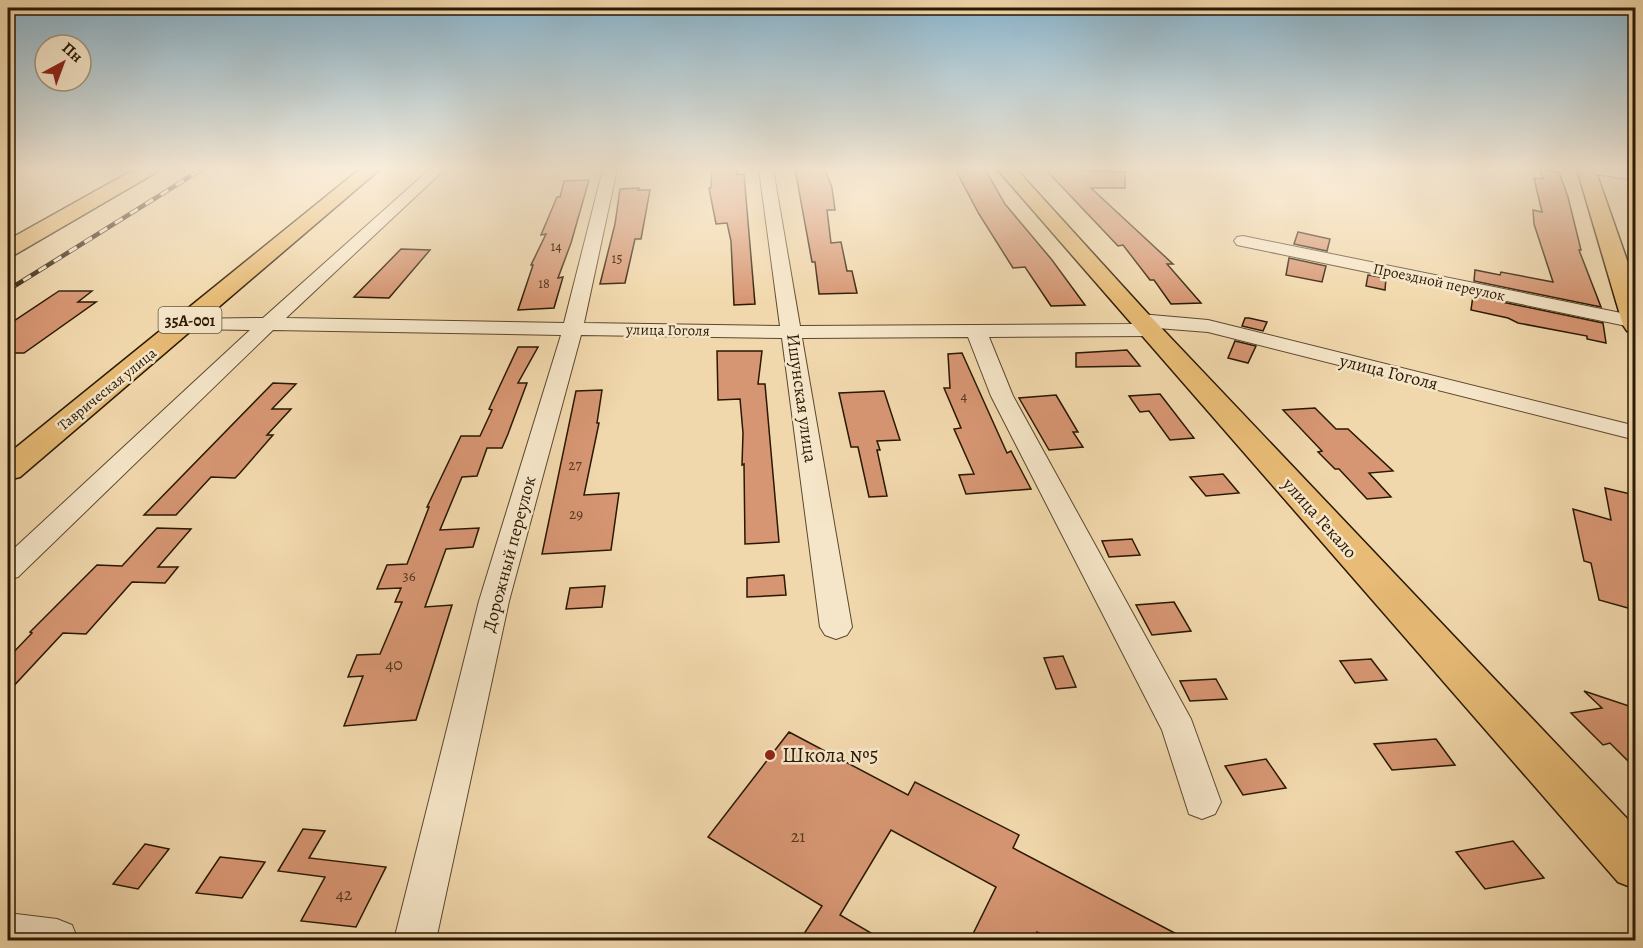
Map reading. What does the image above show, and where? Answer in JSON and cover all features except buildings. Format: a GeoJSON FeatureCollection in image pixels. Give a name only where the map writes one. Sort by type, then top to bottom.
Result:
{"type":"FeatureCollection","features":[{"type":"Feature","properties":{"kind":"main road"},"geometry":{"type":"LineString","coordinates":[[8,249],[71,213]]}},
{"type":"Feature","properties":{"kind":"main road","name":"Таврическая улица"},"geometry":{"type":"LineString","coordinates":[[8,470],[318,213]]}},
{"type":"Feature","properties":{"kind":"main road","name":"улица Гекало"},"geometry":{"type":"LineString","coordinates":[[1045,213],[1635,865]]}},
{"type":"Feature","properties":{"kind":"main road"},"geometry":{"type":"LineString","coordinates":[[1601,213],[1635,323]]}},
{"type":"Feature","properties":{"kind":"street"},"geometry":{"type":"LineString","coordinates":[[8,570],[390,213]]}},
{"type":"Feature","properties":{"kind":"street","name":"Дорожный переулок"},"geometry":{"type":"LineString","coordinates":[[415,940],[494,601],[573,328],[600,213]]}},
{"type":"Feature","properties":{"kind":"street","name":"Ишунская улица"},"geometry":{"type":"LineString","coordinates":[[773,213],[836,627]]}},
{"type":"Feature","properties":{"kind":"street","name":"Проездной переулок"},"geometry":{"type":"LineString","coordinates":[[1243,241],[1635,323]]}},
{"type":"Feature","properties":{"kind":"street","name":"улица Гоголя"},"geometry":{"type":"LineString","coordinates":[[187,323],[792,332],[976,331],[1145,325],[1208,326],[1635,434]]}},
{"type":"Feature","properties":{"kind":"street"},"geometry":{"type":"LineString","coordinates":[[976,331],[1002,396],[1179,729],[1202,802]]}},
{"type":"Feature","properties":{"kind":"street"},"geometry":{"type":"LineString","coordinates":[[8,934],[57,940]]}},
{"type":"Feature","properties":{"kind":"railway"},"geometry":{"type":"LineString","coordinates":[[8,290],[131,213]]}},
{"type":"Feature","properties":{"kind":"place","name":"Школа №5"},"geometry":{"type":"Point","coordinates":[770,755]}}]}
